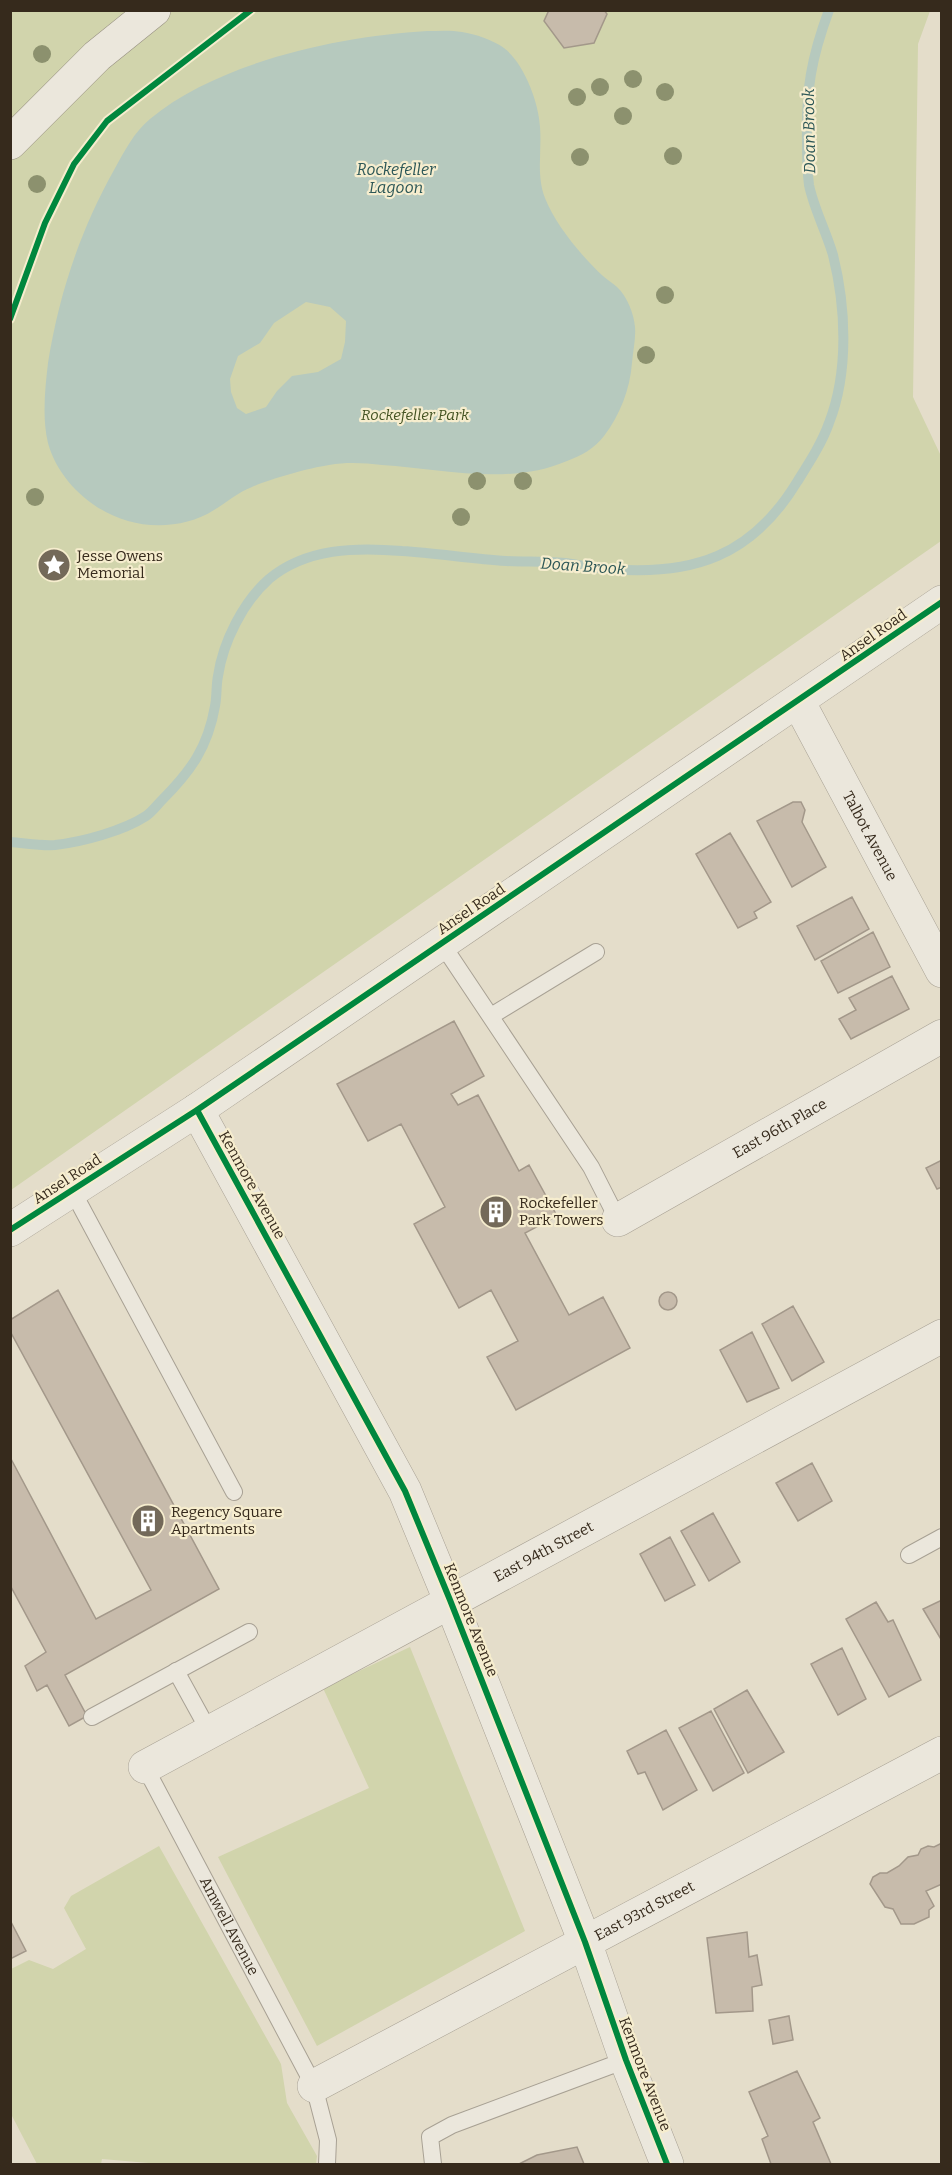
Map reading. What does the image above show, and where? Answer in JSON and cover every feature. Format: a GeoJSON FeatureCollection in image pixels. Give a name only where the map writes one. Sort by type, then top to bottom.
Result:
{"type":"FeatureCollection","features":[{"type":"Feature","properties":{"kind":"street"},"geometry":{"type":"LineString","coordinates":[[10,143],[97,56],[153,10]]}},
{"type":"Feature","properties":{"kind":"street","name":"Ansel Road"},"geometry":{"type":"LineString","coordinates":[[10,1230],[196,1110],[942,602]]}},
{"type":"Feature","properties":{"kind":"street","name":"Talbot Avenue"},"geometry":{"type":"LineString","coordinates":[[798,701],[942,970]]}},
{"type":"Feature","properties":{"kind":"street","name":"East 96th Place"},"geometry":{"type":"LineString","coordinates":[[618,1220],[942,1036]]}},
{"type":"Feature","properties":{"kind":"street","name":"Kenmore Avenue"},"geometry":{"type":"LineString","coordinates":[[196,1110],[405,1491],[585,1942],[626,2060],[667,2164]]}},
{"type":"Feature","properties":{"kind":"street","name":"East 94th Street"},"geometry":{"type":"LineString","coordinates":[[145,1767],[450,1600],[942,1336]]}},
{"type":"Feature","properties":{"kind":"street","name":"East 93rd Street"},"geometry":{"type":"LineString","coordinates":[[315,2086],[942,1753]]}},
{"type":"Feature","properties":{"kind":"lane"},"geometry":{"type":"LineString","coordinates":[[442,944],[591,1167],[618,1220]]}},
{"type":"Feature","properties":{"kind":"lane"},"geometry":{"type":"LineString","coordinates":[[491,1016],[596,952]]}},
{"type":"Feature","properties":{"kind":"lane"},"geometry":{"type":"LineString","coordinates":[[72,1190],[234,1492]]}},
{"type":"Feature","properties":{"kind":"lane"},"geometry":{"type":"LineString","coordinates":[[909,1555],[942,1537]]}},
{"type":"Feature","properties":{"kind":"lane"},"geometry":{"type":"LineString","coordinates":[[92,1717],[249,1632]]}},
{"type":"Feature","properties":{"kind":"lane"},"geometry":{"type":"LineString","coordinates":[[176,1671],[209,1731]]}},
{"type":"Feature","properties":{"kind":"lane","name":"Amwell Avenue"},"geometry":{"type":"LineString","coordinates":[[145,1767],[315,2086],[328,2140],[327,2164]]}},
{"type":"Feature","properties":{"kind":"lane"},"geometry":{"type":"LineString","coordinates":[[433,2164],[430,2137],[452,2125],[626,2060]]}},
{"type":"Feature","properties":{"kind":"green space","name":"Rockefeller Park"},"geometry":{"type":"Polygon","coordinates":[[[11,11],[930,11],[918,44],[913,397],[941,456],[941,541],[11,1190],[11,11]]]}},
{"type":"Feature","properties":{"kind":"green space"},"geometry":{"type":"Polygon","coordinates":[[[410,1647],[525,1931],[317,2046],[218,1857],[369,1788],[323,1688],[410,1647]]]}},
{"type":"Feature","properties":{"kind":"green space"},"geometry":{"type":"Polygon","coordinates":[[[159,1846],[281,2064],[287,2103],[317,2156],[316,2164],[160,2164],[102,2159],[101,2164],[37,2164],[11,2114],[11,1969],[29,1960],[53,1969],[86,1949],[64,1908],[71,1896],[159,1846]]]}},
{"type":"Feature","properties":{"kind":"water","name":"Rockefeller Lagoon"},"geometry":{"type":"Polygon","coordinates":[[[449,31],[478,36],[504,48],[524,73],[539,117],[541,181],[545,198],[562,229],[578,250],[621,291],[633,317],[635,336],[631,373],[619,411],[610,428],[596,445],[583,454],[545,469],[522,473],[476,474],[342,463],[279,477],[260,484],[204,515],[183,523],[149,525],[128,521],[102,510],[78,492],[53,457],[46,433],[45,393],[58,312],[72,264],[91,216],[126,149],[150,119],[178,99],[210,82],[245,67],[319,46],[393,34],[449,31]],[[306,302],[274,323],[260,343],[238,356],[230,379],[231,392],[237,408],[246,414],[266,407],[277,391],[292,376],[318,372],[341,359],[346,321],[330,307],[306,302]]]}},
{"type":"Feature","properties":{"kind":"building"},"geometry":{"type":"Polygon","coordinates":[[[549,10],[604,10],[607,14],[594,43],[564,48],[544,21],[549,10]]]}},
{"type":"Feature","properties":{"kind":"building"},"geometry":{"type":"Polygon","coordinates":[[[793,802],[801,802],[805,810],[802,822],[826,867],[792,887],[757,821],[793,802]]]}},
{"type":"Feature","properties":{"kind":"building"},"geometry":{"type":"Polygon","coordinates":[[[730,833],[771,902],[754,912],[757,918],[738,928],[696,854],[730,833]]]}},
{"type":"Feature","properties":{"kind":"building"},"geometry":{"type":"Polygon","coordinates":[[[852,897],[869,929],[815,960],[797,926],[852,897]]]}},
{"type":"Feature","properties":{"kind":"building"},"geometry":{"type":"Polygon","coordinates":[[[873,932],[890,967],[838,993],[821,961],[873,932]]]}},
{"type":"Feature","properties":{"kind":"building"},"geometry":{"type":"Polygon","coordinates":[[[892,976],[909,1009],[851,1039],[839,1019],[856,1010],[849,998],[892,976]]]}},
{"type":"Feature","properties":{"kind":"building","name":"Rockefeller Park Towers"},"geometry":{"type":"Polygon","coordinates":[[[454,1021],[484,1076],[451,1094],[458,1105],[478,1095],[519,1171],[529,1165],[557,1216],[525,1233],[569,1315],[603,1297],[630,1348],[516,1410],[487,1357],[518,1341],[491,1290],[459,1308],[414,1224],[445,1207],[401,1124],[368,1141],[337,1084],[454,1021]]]}},
{"type":"Feature","properties":{"kind":"building"},"geometry":{"type":"Polygon","coordinates":[[[942,1160],[942,1187],[937,1189],[926,1168],[942,1160]]]}},
{"type":"Feature","properties":{"kind":"building","name":"Regency Square Apartments"},"geometry":{"type":"Polygon","coordinates":[[[58,1290],[219,1589],[65,1675],[87,1716],[69,1726],[47,1685],[37,1691],[25,1666],[46,1652],[10,1585],[10,1457],[96,1619],[151,1590],[10,1331],[10,1320],[58,1290]]]}},
{"type":"Feature","properties":{"kind":"building"},"geometry":{"type":"Polygon","coordinates":[[[664,1292],[672,1292],[677,1297],[675,1308],[664,1310],[659,1305],[659,1297],[664,1292]]]}},
{"type":"Feature","properties":{"kind":"building"},"geometry":{"type":"Polygon","coordinates":[[[793,1306],[824,1362],[792,1381],[762,1324],[793,1306]]]}},
{"type":"Feature","properties":{"kind":"building"},"geometry":{"type":"Polygon","coordinates":[[[752,1332],[779,1388],[747,1402],[720,1350],[752,1332]]]}},
{"type":"Feature","properties":{"kind":"building"},"geometry":{"type":"Polygon","coordinates":[[[812,1463],[832,1501],[798,1521],[776,1483],[812,1463]]]}},
{"type":"Feature","properties":{"kind":"building"},"geometry":{"type":"Polygon","coordinates":[[[713,1513],[740,1562],[709,1581],[681,1531],[713,1513]]]}},
{"type":"Feature","properties":{"kind":"building"},"geometry":{"type":"Polygon","coordinates":[[[670,1537],[695,1585],[665,1601],[640,1554],[670,1537]]]}},
{"type":"Feature","properties":{"kind":"building"},"geometry":{"type":"Polygon","coordinates":[[[942,1600],[942,1641],[923,1609],[942,1600]]]}},
{"type":"Feature","properties":{"kind":"building"},"geometry":{"type":"Polygon","coordinates":[[[876,1602],[888,1622],[893,1620],[921,1680],[889,1697],[846,1619],[876,1602]]]}},
{"type":"Feature","properties":{"kind":"building"},"geometry":{"type":"Polygon","coordinates":[[[842,1648],[866,1699],[838,1715],[811,1664],[842,1648]]]}},
{"type":"Feature","properties":{"kind":"building"},"geometry":{"type":"Polygon","coordinates":[[[747,1690],[784,1752],[748,1773],[714,1709],[747,1690]]]}},
{"type":"Feature","properties":{"kind":"building"},"geometry":{"type":"Polygon","coordinates":[[[711,1711],[744,1773],[713,1791],[679,1728],[711,1711]]]}},
{"type":"Feature","properties":{"kind":"building"},"geometry":{"type":"Polygon","coordinates":[[[666,1730],[697,1790],[663,1810],[645,1772],[638,1774],[627,1751],[666,1730]]]}},
{"type":"Feature","properties":{"kind":"building"},"geometry":{"type":"Polygon","coordinates":[[[942,1843],[942,1884],[926,1891],[934,1906],[929,1910],[929,1917],[914,1924],[901,1924],[893,1909],[885,1907],[870,1884],[873,1877],[880,1873],[887,1873],[908,1857],[918,1855],[921,1849],[942,1843]]]}},
{"type":"Feature","properties":{"kind":"building"},"geometry":{"type":"Polygon","coordinates":[[[10,1920],[26,1951],[10,1959],[10,1920]]]}},
{"type":"Feature","properties":{"kind":"building"},"geometry":{"type":"Polygon","coordinates":[[[747,1932],[749,1957],[757,1955],[762,1985],[752,1987],[753,2011],[716,2013],[707,1938],[747,1932]]]}},
{"type":"Feature","properties":{"kind":"building"},"geometry":{"type":"Polygon","coordinates":[[[789,2016],[793,2040],[773,2044],[769,2020],[789,2016]]]}},
{"type":"Feature","properties":{"kind":"building"},"geometry":{"type":"Polygon","coordinates":[[[797,2071],[820,2118],[813,2122],[831,2164],[771,2164],[762,2139],[768,2136],[749,2092],[797,2071]]]}},
{"type":"Feature","properties":{"kind":"building"},"geometry":{"type":"Polygon","coordinates":[[[577,2147],[584,2164],[519,2164],[537,2155],[577,2147]]]}},
{"type":"Feature","properties":{"kind":"waterway","name":"Doan Brook"},"geometry":{"type":"LineString","coordinates":[[10,842],[55,845],[77,841],[126,826],[150,813],[182,779],[203,746],[212,721],[224,650],[243,611],[269,579],[299,561],[315,555],[367,549],[506,561],[558,562],[609,569],[667,569],[694,564],[718,556],[740,544],[760,528],[797,482],[819,445],[829,423],[840,383],[843,339],[841,296],[833,255],[811,194],[807,163],[807,105],[811,74],[829,10]]}},
{"type":"Feature","properties":{"kind":"cycle path"},"geometry":{"type":"LineString","coordinates":[[10,319],[45,223],[74,164],[107,121],[251,10]]}},
{"type":"Feature","properties":{"kind":"cycle path"},"geometry":{"type":"LineString","coordinates":[[10,1230],[197,1110],[942,602]]}},
{"type":"Feature","properties":{"kind":"cycle path"},"geometry":{"type":"LineString","coordinates":[[197,1110],[405,1491],[585,1942],[626,2060],[667,2164]]}},
{"type":"Feature","properties":{"kind":"place","name":"Jesse Owens Memorial"},"geometry":{"type":"Point","coordinates":[54,565]}},
{"type":"Feature","properties":{"kind":"place","name":"Rockefeller Park Towers"},"geometry":{"type":"Point","coordinates":[496,1212]}},
{"type":"Feature","properties":{"kind":"place","name":"Regency Square Apartments"},"geometry":{"type":"Point","coordinates":[148,1521]}}]}
